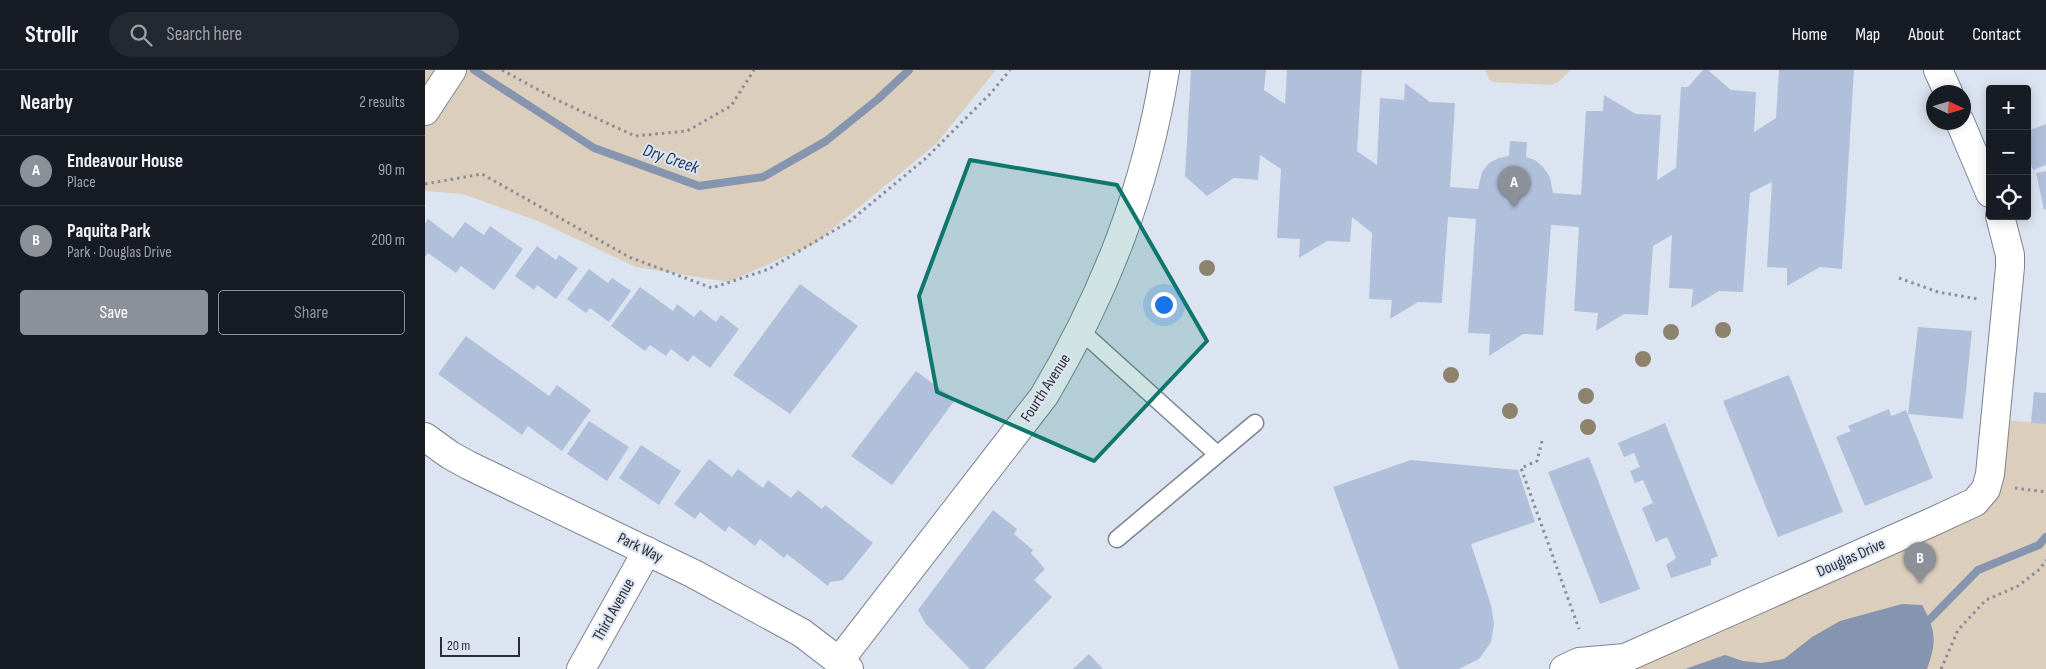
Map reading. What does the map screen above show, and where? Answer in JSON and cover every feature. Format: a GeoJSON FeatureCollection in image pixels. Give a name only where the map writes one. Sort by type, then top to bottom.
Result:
{"type":"FeatureCollection","features":[{"type":"Feature","properties":{"kind":"street"},"geometry":{"type":"LineString","coordinates":[[426,109],[452,70]]}},
{"type":"Feature","properties":{"kind":"street","name":"Fourth Avenue"},"geometry":{"type":"LineString","coordinates":[[844,665],[1044,396],[1081,332],[1111,266],[1141,183],[1158,113],[1165,70]]}},
{"type":"Feature","properties":{"kind":"street"},"geometry":{"type":"LineString","coordinates":[[1938,70],[1944,85]]}},
{"type":"Feature","properties":{"kind":"street"},"geometry":{"type":"LineString","coordinates":[[1963,130],[1986,184]]}},
{"type":"Feature","properties":{"kind":"street","name":"Douglas Drive"},"geometry":{"type":"LineString","coordinates":[[1575,666],[1625,658],[1947,515],[1975,502],[1981,496],[1990,474],[2010,267],[2010,255],[2000,220]]}},
{"type":"Feature","properties":{"kind":"street","name":"Park Way"},"geometry":{"type":"LineString","coordinates":[[425,437],[467,465],[694,574],[802,633],[844,665]]}},
{"type":"Feature","properties":{"kind":"street","name":"Third Avenue"},"geometry":{"type":"LineString","coordinates":[[581,669],[647,551]]}},
{"type":"Feature","properties":{"kind":"lane"},"geometry":{"type":"LineString","coordinates":[[1081,332],[1217,454]]}},
{"type":"Feature","properties":{"kind":"lane"},"geometry":{"type":"LineString","coordinates":[[1117,539],[1255,423]]}},
{"type":"Feature","properties":{"kind":"path"},"geometry":{"type":"LineString","coordinates":[[502,70],[557,100],[635,136],[687,131],[731,106],[754,70]]}},
{"type":"Feature","properties":{"kind":"path"},"geometry":{"type":"LineString","coordinates":[[425,184],[482,174],[629,257],[712,288],[769,269],[850,222],[925,159],[991,93],[1010,70]]}},
{"type":"Feature","properties":{"kind":"path"},"geometry":{"type":"LineString","coordinates":[[1899,278],[1938,292],[1978,299]]}},
{"type":"Feature","properties":{"kind":"path"},"geometry":{"type":"LineString","coordinates":[[1542,440],[1537,461],[1521,468],[1579,629]]}},
{"type":"Feature","properties":{"kind":"path"},"geometry":{"type":"LineString","coordinates":[[1941,669],[1957,630],[1986,600],[2019,586],[2040,569],[2046,560]]}},
{"type":"Feature","properties":{"kind":"highlighted area"},"geometry":{"type":"Polygon","coordinates":[[[970,160],[1117,185],[1207,341],[1094,461],[937,392],[919,296],[970,160]]]}},
{"type":"Feature","properties":{"kind":"shaded area"},"geometry":{"type":"Polygon","coordinates":[[[425,70],[996,70],[936,144],[814,244],[728,282],[636,267],[538,221],[463,194],[425,191],[425,70]]]}},
{"type":"Feature","properties":{"kind":"shaded area"},"geometry":{"type":"Polygon","coordinates":[[[1485,70],[1571,70],[1558,82],[1551,85],[1493,82],[1489,79],[1485,70]]]}},
{"type":"Feature","properties":{"kind":"shaded area"},"geometry":{"type":"Polygon","coordinates":[[[1995,420],[2046,423],[2046,669],[1629,669],[1975,502],[1995,420]]]}},
{"type":"Feature","properties":{"kind":"water"},"geometry":{"type":"Polygon","coordinates":[[[1902,604],[1922,605],[1930,622],[1934,643],[1927,669],[1685,669],[1725,655],[1743,661],[1761,663],[1784,659],[1812,637],[1840,621],[1902,604]]]}},
{"type":"Feature","properties":{"kind":"building"},"geometry":{"type":"Polygon","coordinates":[[[1191,70],[1266,70],[1264,90],[1285,104],[1287,70],[1362,70],[1357,151],[1377,165],[1380,98],[1404,100],[1405,83],[1430,102],[1455,103],[1450,187],[1478,189],[1482,172],[1489,163],[1509,156],[1510,141],[1527,142],[1526,157],[1535,160],[1543,167],[1550,177],[1553,193],[1581,195],[1586,111],[1603,111],[1604,95],[1636,114],[1661,115],[1657,180],[1676,168],[1681,87],[1688,87],[1703,70],[1708,70],[1731,90],[1756,92],[1754,132],[1776,118],[1779,70],[1854,70],[1842,269],[1820,267],[1787,286],[1787,268],[1767,267],[1772,182],[1750,193],[1743,292],[1719,291],[1691,308],[1693,289],[1669,288],[1672,235],[1653,246],[1648,315],[1624,314],[1596,331],[1598,313],[1574,311],[1579,227],[1551,225],[1543,335],[1523,334],[1489,356],[1490,334],[1468,333],[1476,219],[1448,217],[1442,303],[1418,302],[1390,319],[1392,300],[1369,299],[1372,233],[1352,217],[1350,242],[1327,241],[1299,258],[1300,239],[1277,238],[1281,169],[1260,155],[1258,180],[1234,178],[1207,196],[1185,176],[1191,70]]]}},
{"type":"Feature","properties":{"kind":"building"},"geometry":{"type":"Polygon","coordinates":[[[2046,124],[2046,165],[2033,170],[2031,165],[2031,130],[2046,124]]]}},
{"type":"Feature","properties":{"kind":"building"},"geometry":{"type":"Polygon","coordinates":[[[2046,171],[2046,209],[2044,210],[2036,173],[2046,171]]]}},
{"type":"Feature","properties":{"kind":"building"},"geometry":{"type":"Polygon","coordinates":[[[428,219],[453,238],[465,222],[484,235],[490,226],[523,249],[494,290],[461,266],[456,273],[428,253],[425,257],[425,224],[428,219]]]}},
{"type":"Feature","properties":{"kind":"building"},"geometry":{"type":"Polygon","coordinates":[[[537,246],[556,260],[559,255],[578,268],[556,299],[537,285],[534,290],[515,276],[537,246]]]}},
{"type":"Feature","properties":{"kind":"building"},"geometry":{"type":"Polygon","coordinates":[[[589,269],[608,283],[612,278],[631,291],[609,322],[590,308],[586,313],[567,299],[589,269]]]}},
{"type":"Feature","properties":{"kind":"building"},"geometry":{"type":"Polygon","coordinates":[[[800,284],[858,326],[790,414],[733,375],[800,284]]]}},
{"type":"Feature","properties":{"kind":"building"},"geometry":{"type":"Polygon","coordinates":[[[640,287],[673,311],[677,304],[694,317],[700,310],[716,322],[721,315],[739,329],[710,368],[693,355],[688,362],[671,349],[666,356],[650,345],[645,351],[611,326],[640,287]]]}},
{"type":"Feature","properties":{"kind":"building"},"geometry":{"type":"Polygon","coordinates":[[[1918,327],[1972,331],[1963,419],[1908,414],[1918,327]]]}},
{"type":"Feature","properties":{"kind":"building"},"geometry":{"type":"Polygon","coordinates":[[[466,336],[549,396],[557,385],[591,410],[562,451],[528,426],[522,435],[438,374],[466,336]]]}},
{"type":"Feature","properties":{"kind":"building"},"geometry":{"type":"Polygon","coordinates":[[[916,371],[955,400],[892,485],[851,456],[916,371]]]}},
{"type":"Feature","properties":{"kind":"building"},"geometry":{"type":"Polygon","coordinates":[[[1789,375],[1843,512],[1778,537],[1723,401],[1789,375]]]}},
{"type":"Feature","properties":{"kind":"building"},"geometry":{"type":"Polygon","coordinates":[[[2034,392],[2046,393],[2046,424],[2031,423],[2034,392]]]}},
{"type":"Feature","properties":{"kind":"building"},"geometry":{"type":"Polygon","coordinates":[[[1889,409],[1891,416],[1906,410],[1933,478],[1865,506],[1836,437],[1851,431],[1848,426],[1889,409]]]}},
{"type":"Feature","properties":{"kind":"building"},"geometry":{"type":"Polygon","coordinates":[[[589,421],[629,447],[607,481],[567,454],[589,421]]]}},
{"type":"Feature","properties":{"kind":"building"},"geometry":{"type":"Polygon","coordinates":[[[1665,423],[1718,556],[1711,559],[1711,565],[1671,578],[1666,565],[1676,558],[1667,537],[1656,542],[1642,508],[1653,503],[1643,480],[1635,483],[1630,471],[1640,467],[1634,453],[1624,457],[1618,443],[1665,423]]]}},
{"type":"Feature","properties":{"kind":"building"},"geometry":{"type":"Polygon","coordinates":[[[641,445],[681,471],[659,505],[619,478],[641,445]]]}},
{"type":"Feature","properties":{"kind":"building"},"geometry":{"type":"Polygon","coordinates":[[[1589,457],[1640,589],[1600,604],[1548,472],[1589,457]]]}},
{"type":"Feature","properties":{"kind":"building"},"geometry":{"type":"Polygon","coordinates":[[[709,459],[732,477],[738,469],[763,488],[768,480],[791,498],[798,490],[822,509],[825,505],[873,543],[843,580],[830,582],[828,586],[787,554],[784,558],[760,539],[755,546],[729,526],[725,532],[700,512],[695,519],[674,504],[709,459]]]}},
{"type":"Feature","properties":{"kind":"building"},"geometry":{"type":"Polygon","coordinates":[[[1411,460],[1518,470],[1535,522],[1471,544],[1491,605],[1494,624],[1491,642],[1479,659],[1459,669],[1399,669],[1333,487],[1411,460]]]}},
{"type":"Feature","properties":{"kind":"building"},"geometry":{"type":"Polygon","coordinates":[[[993,510],[1017,529],[1014,534],[1033,550],[1031,553],[1045,569],[1034,580],[1052,597],[984,669],[970,669],[926,624],[918,610],[993,510]]]}},
{"type":"Feature","properties":{"kind":"building"},"geometry":{"type":"Polygon","coordinates":[[[1089,654],[1103,669],[1073,669],[1089,654]]]}},
{"type":"Feature","properties":{"kind":"waterway","name":"Dry Creek"},"geometry":{"type":"LineString","coordinates":[[474,70],[594,148],[699,186],[763,177],[826,141],[878,99],[909,70]]}},
{"type":"Feature","properties":{"kind":"waterway"},"geometry":{"type":"LineString","coordinates":[[1930,619],[1978,570],[2039,545],[2046,537]]}},
{"type":"Feature","properties":{"kind":"place","name":"Endeavour House"},"geometry":{"type":"Point","coordinates":[1514,207]}},
{"type":"Feature","properties":{"kind":"place","name":"Paquita Park"},"geometry":{"type":"Point","coordinates":[1920,583]}}]}
